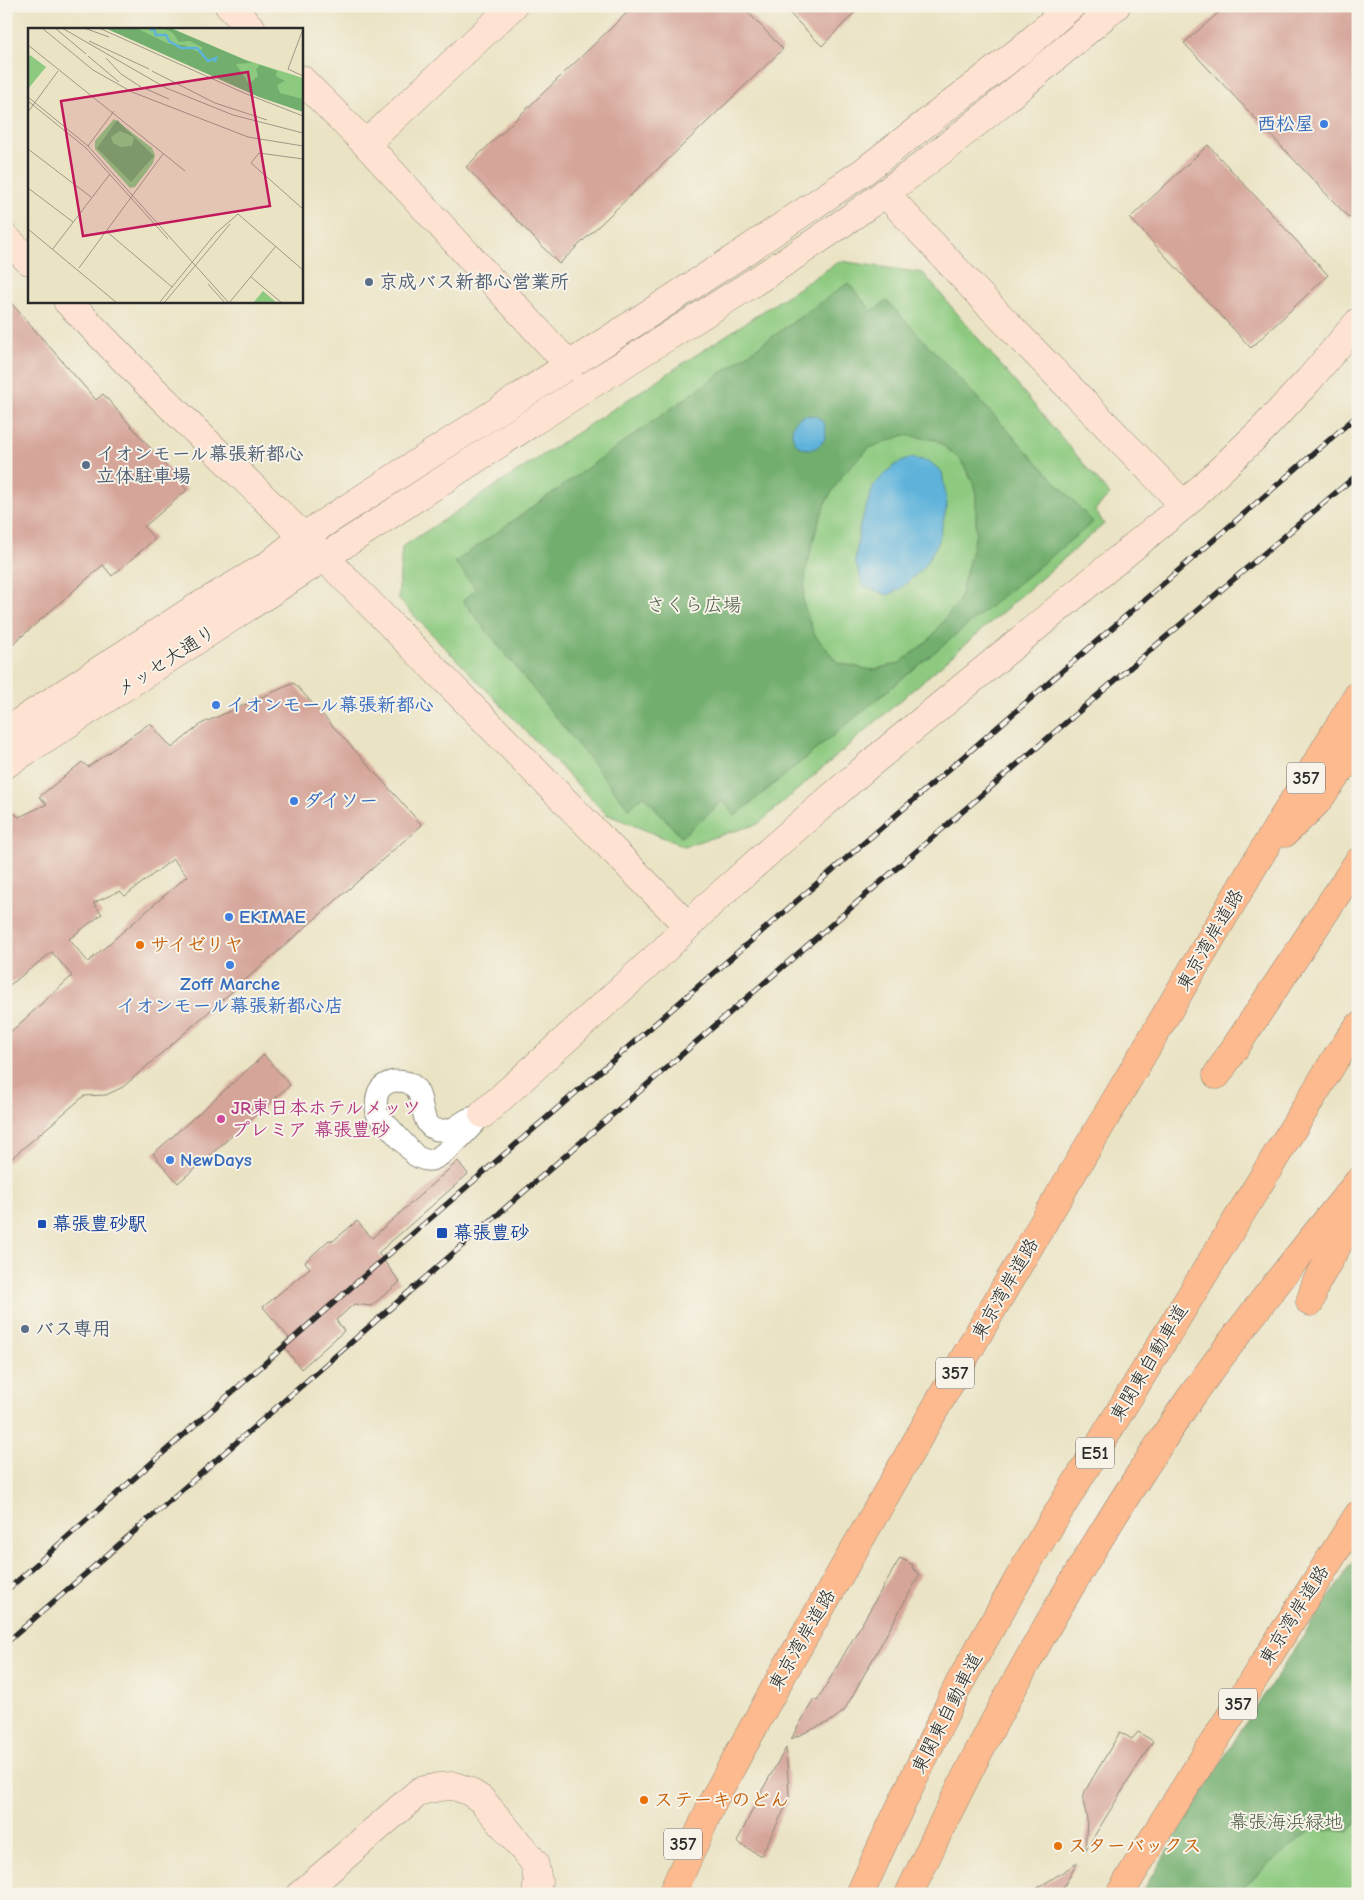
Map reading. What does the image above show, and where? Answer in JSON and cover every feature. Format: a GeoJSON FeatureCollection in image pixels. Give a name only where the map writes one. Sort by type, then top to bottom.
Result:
{"type":"FeatureCollection","features":[{"type":"Feature","properties":{"kind":"highway","name":"東京湾岸道路"},"geometry":{"type":"LineString","coordinates":[[672,1894],[714,1798],[795,1652],[993,1308],[1256,862],[1358,695]]}},
{"type":"Feature","properties":{"kind":"highway"},"geometry":{"type":"LineString","coordinates":[[1256,862],[1317,802],[1358,746]]}},
{"type":"Feature","properties":{"kind":"highway"},"geometry":{"type":"LineString","coordinates":[[1217,1075],[1358,862]]}},
{"type":"Feature","properties":{"kind":"highway","name":"東関東自動車道"},"geometry":{"type":"LineString","coordinates":[[860,1894],[960,1684],[1032,1555],[1336,1058],[1358,1027]]}},
{"type":"Feature","properties":{"kind":"highway","name":"E51"},"geometry":{"type":"LineString","coordinates":[[909,1894],[940,1827],[1046,1625],[1112,1518],[1194,1393],[1267,1294],[1358,1182]]}},
{"type":"Feature","properties":{"kind":"highway"},"geometry":{"type":"LineString","coordinates":[[1310,1302],[1316,1283],[1358,1209]]}},
{"type":"Feature","properties":{"kind":"highway","name":"東京湾岸道路"},"geometry":{"type":"LineString","coordinates":[[1120,1894],[1160,1827],[1358,1515]]}},
{"type":"Feature","properties":{"kind":"highway","name":"357"},"geometry":{"type":"LineString","coordinates":[[660,1894],[686,1837],[714,1798]]}},
{"type":"Feature","properties":{"kind":"street"},"geometry":{"type":"LineString","coordinates":[[229,6],[251,28]]}},
{"type":"Feature","properties":{"kind":"street"},"geometry":{"type":"LineString","coordinates":[[366,144],[513,6]]}},
{"type":"Feature","properties":{"kind":"street","name":"メッセ大通り"},"geometry":{"type":"LineString","coordinates":[[6,731],[194,609],[266,566],[304,536],[736,258],[863,172],[1022,49],[1071,6]]}},
{"type":"Feature","properties":{"kind":"street","name":"メッセ大通り"},"geometry":{"type":"LineString","coordinates":[[6,764],[601,377],[752,284],[885,193],[1023,86],[1116,6]]}},
{"type":"Feature","properties":{"kind":"street"},"geometry":{"type":"LineString","coordinates":[[302,80],[366,144],[570,366]]}},
{"type":"Feature","properties":{"kind":"street"},"geometry":{"type":"LineString","coordinates":[[885,193],[989,305],[1184,505]]}},
{"type":"Feature","properties":{"kind":"street"},"geometry":{"type":"LineString","coordinates":[[7,241],[28,260]]}},
{"type":"Feature","properties":{"kind":"street"},"geometry":{"type":"LineString","coordinates":[[68,302],[156,392],[304,536],[688,926]]}},
{"type":"Feature","properties":{"kind":"street"},"geometry":{"type":"LineString","coordinates":[[483,1114],[452,1128],[439,1130],[431,1127],[424,1120],[419,1094],[416,1088],[409,1083],[394,1081],[386,1083],[376,1098],[377,1114],[416,1156],[423,1160],[432,1160],[439,1157],[468,1132],[483,1114],[761,859],[871,763],[1184,505],[1264,428],[1308,381],[1358,322]]}},
{"type":"Feature","properties":{"kind":"street"},"geometry":{"type":"LineString","coordinates":[[301,1894],[420,1791],[454,1786],[468,1791],[482,1800],[534,1862],[538,1881],[536,1894]]}},
{"type":"Feature","properties":{"kind":"green space","name":"さくら広場"},"geometry":{"type":"Polygon","coordinates":[[[840,261],[923,273],[1110,495],[1095,510],[1104,524],[758,824],[684,846],[606,814],[398,599],[402,547],[840,261]]]}},
{"type":"Feature","properties":{"kind":"green space","name":"さくら広場"},"geometry":{"type":"Polygon","coordinates":[[[848,283],[872,311],[887,301],[1093,522],[735,816],[723,801],[681,837],[644,795],[629,809],[463,601],[476,589],[455,562],[848,283]],[[904,435],[869,448],[843,474],[828,498],[818,523],[806,569],[803,603],[814,634],[838,663],[872,670],[900,663],[930,639],[959,600],[976,534],[976,489],[961,460],[936,440],[904,435]]]}},
{"type":"Feature","properties":{"kind":"green space","name":"幕張海浜緑地"},"geometry":{"type":"Polygon","coordinates":[[[1358,1554],[1358,1820],[1349,1832],[1314,1828],[1244,1885],[1253,1894],[1141,1894],[1241,1730],[1358,1554]]]}},
{"type":"Feature","properties":{"kind":"green space","name":"幕張海浜緑地"},"geometry":{"type":"Polygon","coordinates":[[[1358,1630],[1358,1894],[1160,1894],[1358,1630]]]}},
{"type":"Feature","properties":{"kind":"water"},"geometry":{"type":"Polygon","coordinates":[[[809,415],[821,420],[826,432],[821,444],[809,449],[797,444],[792,432],[797,420],[809,415]]]}},
{"type":"Feature","properties":{"kind":"water"},"geometry":{"type":"Polygon","coordinates":[[[910,458],[929,461],[942,472],[947,505],[938,543],[923,568],[901,588],[888,595],[863,586],[855,561],[860,525],[874,485],[893,466],[910,458]]]}},
{"type":"Feature","properties":{"kind":"building"},"geometry":{"type":"Polygon","coordinates":[[[634,6],[742,6],[783,49],[559,264],[466,167],[634,6]]]}},
{"type":"Feature","properties":{"kind":"building"},"geometry":{"type":"Polygon","coordinates":[[[782,6],[861,6],[822,46],[782,6]]]}},
{"type":"Feature","properties":{"kind":"building"},"geometry":{"type":"Polygon","coordinates":[[[1226,6],[1358,6],[1358,210],[1349,218],[1184,43],[1226,6]]]}},
{"type":"Feature","properties":{"kind":"building"},"geometry":{"type":"Polygon","coordinates":[[[1208,145],[1328,275],[1251,348],[1130,218],[1208,145]]]}},
{"type":"Feature","properties":{"kind":"building","name":"イオンモール幕張新都心 立体駐車場"},"geometry":{"type":"Polygon","coordinates":[[[6,297],[96,400],[103,394],[187,490],[144,527],[155,539],[112,576],[103,565],[6,650],[6,297]]]}},
{"type":"Feature","properties":{"kind":"building","name":"EKIMAE"},"geometry":{"type":"Polygon","coordinates":[[[294,683],[422,825],[123,1087],[106,1095],[84,1096],[6,1163],[6,1036],[72,976],[52,952],[6,988],[6,808],[19,817],[47,804],[39,797],[82,762],[88,767],[150,723],[172,748],[201,724],[294,683]],[[173,859],[125,896],[120,891],[93,903],[102,914],[69,939],[88,962],[187,876],[173,859]]]}},
{"type":"Feature","properties":{"kind":"building","name":"JR東日本ホテルメッツ プレミア 幕張豊砂"},"geometry":{"type":"Polygon","coordinates":[[[264,1055],[290,1085],[178,1183],[153,1154],[264,1055]]]}},
{"type":"Feature","properties":{"kind":"building","name":"幕張豊砂"},"geometry":{"type":"Polygon","coordinates":[[[458,1161],[468,1174],[378,1253],[400,1282],[371,1306],[354,1304],[336,1320],[344,1331],[301,1369],[282,1344],[289,1338],[263,1307],[310,1268],[305,1262],[329,1240],[333,1241],[357,1221],[372,1238],[458,1161]]]}},
{"type":"Feature","properties":{"kind":"building"},"geometry":{"type":"Polygon","coordinates":[[[900,1558],[913,1565],[912,1568],[920,1574],[844,1711],[831,1721],[791,1739],[814,1699],[817,1701],[900,1558]]]}},
{"type":"Feature","properties":{"kind":"building"},"geometry":{"type":"Polygon","coordinates":[[[1120,1732],[1132,1739],[1138,1732],[1153,1741],[1085,1851],[1087,1819],[1083,1801],[1085,1791],[1120,1732]]]}},
{"type":"Feature","properties":{"kind":"building"},"geometry":{"type":"Polygon","coordinates":[[[786,1748],[788,1802],[761,1856],[737,1842],[761,1792],[786,1748]]]}},
{"type":"Feature","properties":{"kind":"building"},"geometry":{"type":"Polygon","coordinates":[[[1077,1863],[1060,1894],[1028,1894],[1077,1863]]]}},
{"type":"Feature","properties":{"kind":"railway"},"geometry":{"type":"LineString","coordinates":[[6,1591],[380,1262],[1358,415]]}},
{"type":"Feature","properties":{"kind":"railway"},"geometry":{"type":"LineString","coordinates":[[6,1643],[849,910],[1358,474]]}},
{"type":"Feature","properties":{"kind":"place","name":"西松屋"},"geometry":{"type":"Point","coordinates":[1324,124]}},
{"type":"Feature","properties":{"kind":"place","name":"京成バス新都心営業所"},"geometry":{"type":"Point","coordinates":[369,282]}},
{"type":"Feature","properties":{"kind":"place","name":"イオンモール幕張新都心 立体駐車場"},"geometry":{"type":"Point","coordinates":[86,465]}},
{"type":"Feature","properties":{"kind":"place","name":"イオンモール幕張新都心"},"geometry":{"type":"Point","coordinates":[216,705]}},
{"type":"Feature","properties":{"kind":"place","name":"ダイソー"},"geometry":{"type":"Point","coordinates":[294,801]}},
{"type":"Feature","properties":{"kind":"place","name":"EKIMAE"},"geometry":{"type":"Point","coordinates":[229,917]}},
{"type":"Feature","properties":{"kind":"place","name":"サイゼリヤ"},"geometry":{"type":"Point","coordinates":[140,945]}},
{"type":"Feature","properties":{"kind":"place","name":"Zoff Marche イオンモール幕張新都心店"},"geometry":{"type":"Point","coordinates":[230,965]}},
{"type":"Feature","properties":{"kind":"place","name":"JR東日本ホテルメッツ プレミア 幕張豊砂"},"geometry":{"type":"Point","coordinates":[221,1119]}},
{"type":"Feature","properties":{"kind":"place","name":"NewDays"},"geometry":{"type":"Point","coordinates":[170,1160]}},
{"type":"Feature","properties":{"kind":"place","name":"幕張豊砂駅"},"geometry":{"type":"Point","coordinates":[42,1224]}},
{"type":"Feature","properties":{"kind":"place","name":"幕張豊砂"},"geometry":{"type":"Point","coordinates":[442,1233]}},
{"type":"Feature","properties":{"kind":"place","name":"バス専用"},"geometry":{"type":"Point","coordinates":[25,1329]}},
{"type":"Feature","properties":{"kind":"place","name":"ステーキのどん"},"geometry":{"type":"Point","coordinates":[644,1800]}},
{"type":"Feature","properties":{"kind":"place","name":"スターバックス"},"geometry":{"type":"Point","coordinates":[1058,1846]}}]}
